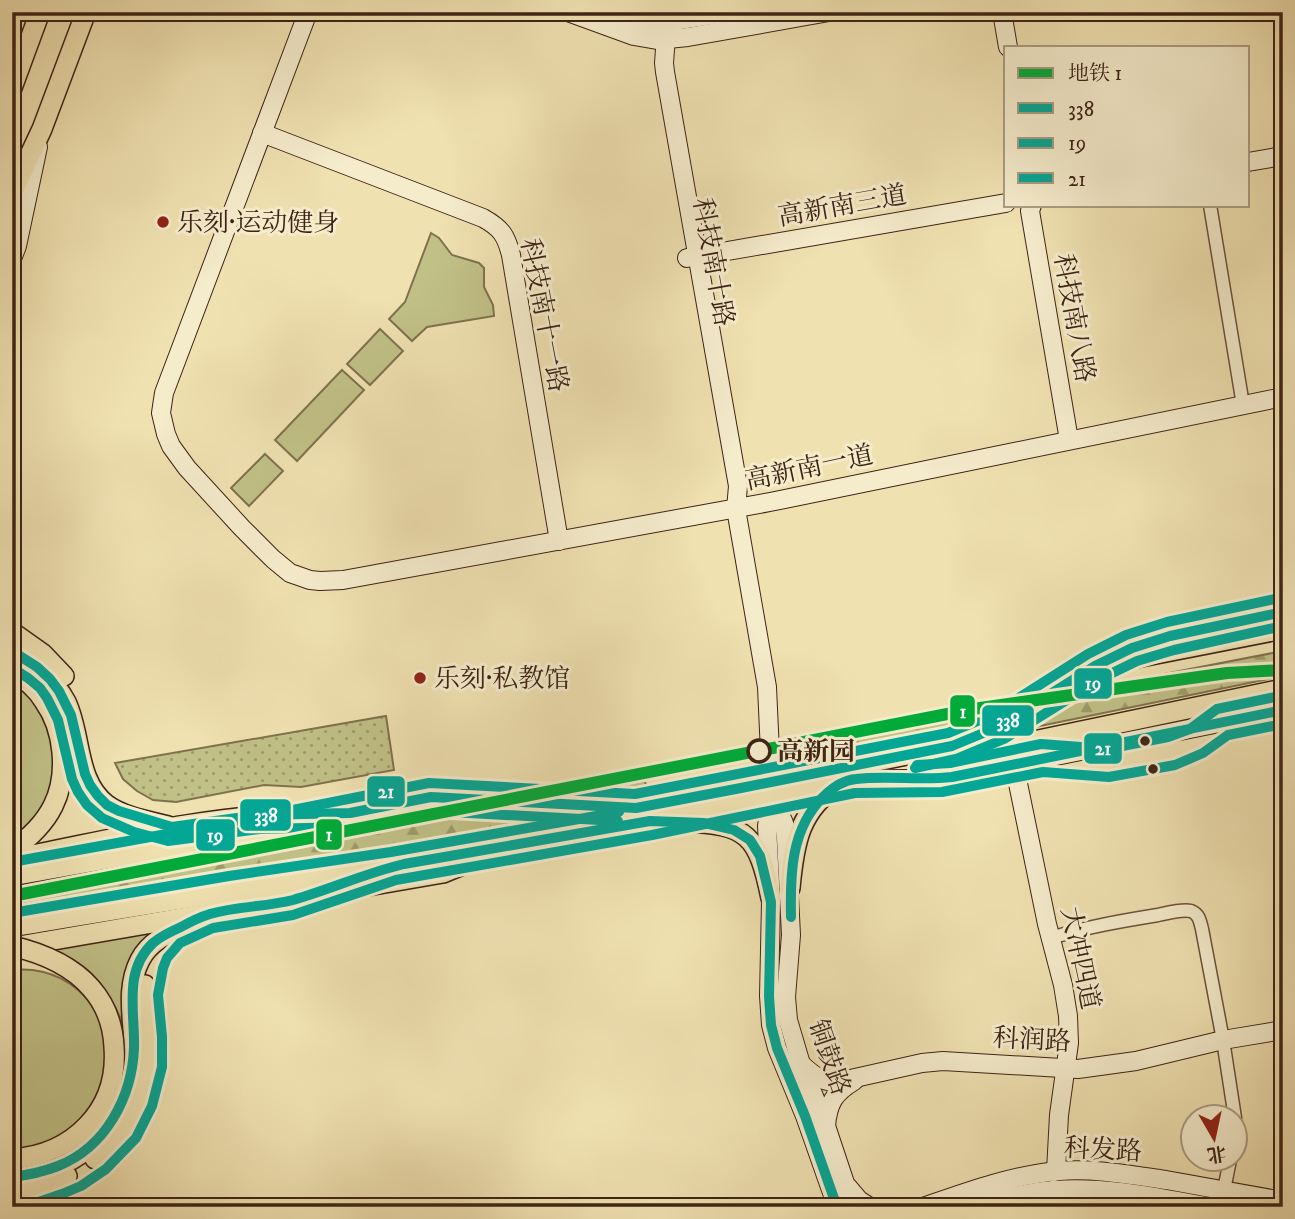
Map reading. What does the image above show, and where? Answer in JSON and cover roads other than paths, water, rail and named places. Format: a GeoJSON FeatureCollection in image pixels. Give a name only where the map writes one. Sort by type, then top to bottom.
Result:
{"type":"FeatureCollection","features":[{"type":"Feature","properties":{"kind":"main road"},"geometry":{"type":"LineString","coordinates":[[12,88],[40,12]]}},
{"type":"Feature","properties":{"kind":"main road"},"geometry":{"type":"LineString","coordinates":[[12,193],[42,130],[86,12]]}},
{"type":"Feature","properties":{"kind":"main road"},"geometry":{"type":"LineString","coordinates":[[12,927],[393,866],[650,821],[952,746],[998,727],[1095,666],[1279,616]]}},
{"type":"Feature","properties":{"kind":"main road"},"geometry":{"type":"LineString","coordinates":[[12,632],[43,654],[71,687],[87,721],[96,768],[105,788],[119,805],[138,818]]}},
{"type":"Feature","properties":{"kind":"main road"},"geometry":{"type":"LineString","coordinates":[[12,651],[37,667],[60,691],[71,715],[81,761],[90,785],[107,805],[138,818],[172,827]]}},
{"type":"Feature","properties":{"kind":"main road"},"geometry":{"type":"LineString","coordinates":[[12,671],[37,691],[53,715],[61,743],[62,765],[59,789],[53,806],[32,834],[12,850]]}},
{"type":"Feature","properties":{"kind":"main road"},"geometry":{"type":"LineString","coordinates":[[12,876],[225,838],[431,797],[636,808],[853,779],[1283,689]]}},
{"type":"Feature","properties":{"kind":"main road"},"geometry":{"type":"LineString","coordinates":[[790,888],[793,855],[806,818],[830,790],[853,779]]}},
{"type":"Feature","properties":{"kind":"main road"},"geometry":{"type":"LineString","coordinates":[[12,859],[172,827],[249,816],[350,813]]}},
{"type":"Feature","properties":{"kind":"main road"},"geometry":{"type":"LineString","coordinates":[[650,821],[704,823],[745,835],[760,856],[771,898]]}},
{"type":"Feature","properties":{"kind":"main road"},"geometry":{"type":"LineString","coordinates":[[12,947],[443,873],[507,846]]}},
{"type":"Feature","properties":{"kind":"main road"},"geometry":{"type":"LineString","coordinates":[[290,901],[393,866]]}},
{"type":"Feature","properties":{"kind":"main road"},"geometry":{"type":"LineString","coordinates":[[12,1177],[38,1174],[61,1166],[93,1145],[108,1127],[121,1106],[131,1077],[134,1048],[132,983],[140,960],[155,942],[209,914]]}},
{"type":"Feature","properties":{"kind":"main road"},"geometry":{"type":"LineString","coordinates":[[12,1196],[58,1181],[85,1166],[116,1140],[130,1122],[143,1090],[148,1065],[145,980],[155,950],[171,932]]}},
{"type":"Feature","properties":{"kind":"main road"},"geometry":{"type":"LineString","coordinates":[[12,947],[29,950],[63,965],[91,988],[109,1018],[115,1053],[105,1101],[88,1125],[75,1138],[60,1147],[43,1154],[12,1159]]}},
{"type":"Feature","properties":{"kind":"street","name":"高新南一道"},"geometry":{"type":"LineString","coordinates":[[307,12],[164,393],[161,413],[166,434],[178,457],[273,559],[290,573],[310,580],[343,580],[736,509],[1283,397]]}},
{"type":"Feature","properties":{"kind":"street"},"geometry":{"type":"LineString","coordinates":[[568,12],[634,36],[830,12]]}},
{"type":"Feature","properties":{"kind":"street"},"geometry":{"type":"LineString","coordinates":[[613,12],[662,32],[731,12]]}},
{"type":"Feature","properties":{"kind":"street"},"geometry":{"type":"LineString","coordinates":[[1002,12],[1008,46]]}},
{"type":"Feature","properties":{"kind":"street","name":"科技南十路"},"geometry":{"type":"LineString","coordinates":[[662,32],[665,72],[692,257],[738,486],[736,509],[767,687],[772,789]]}},
{"type":"Feature","properties":{"kind":"street"},"geometry":{"type":"LineString","coordinates":[[12,259],[42,130]]}},
{"type":"Feature","properties":{"kind":"street","name":"科技南十一路"},"geometry":{"type":"LineString","coordinates":[[262,133],[482,218],[502,232],[511,255],[559,541]]}},
{"type":"Feature","properties":{"kind":"street"},"geometry":{"type":"LineString","coordinates":[[1250,162],[1283,156]]}},
{"type":"Feature","properties":{"kind":"street","name":"高新南三道"},"geometry":{"type":"LineString","coordinates":[[692,257],[1004,203]]}},
{"type":"Feature","properties":{"kind":"street","name":"科技南八路"},"geometry":{"type":"LineString","coordinates":[[1032,206],[1030,211],[1069,440]]}},
{"type":"Feature","properties":{"kind":"street"},"geometry":{"type":"LineString","coordinates":[[1210,206],[1243,405]]}},
{"type":"Feature","properties":{"kind":"street"},"geometry":{"type":"LineString","coordinates":[[853,779],[941,778],[1283,711]]}},
{"type":"Feature","properties":{"kind":"street","name":"大冲四道"},"geometry":{"type":"LineString","coordinates":[[1014,764],[1047,924],[1067,1001],[1069,1043],[1052,1198]]}},
{"type":"Feature","properties":{"kind":"street","name":"铜鼓路"},"geometry":{"type":"LineString","coordinates":[[772,789],[784,823],[790,888],[791,935],[786,1007],[801,1064],[827,1126],[838,1185],[837,1207]]}},
{"type":"Feature","properties":{"kind":"street","name":"铜鼓路"},"geometry":{"type":"LineString","coordinates":[[772,789],[767,826],[771,898],[771,1025],[783,1062],[838,1185],[853,1207]]}},
{"type":"Feature","properties":{"kind":"street"},"geometry":{"type":"LineString","coordinates":[[1051,937],[1105,923],[1177,912],[1195,913],[1200,922],[1223,1040],[1232,1104]]}},
{"type":"Feature","properties":{"kind":"street","name":"科润路"},"geometry":{"type":"LineString","coordinates":[[801,1064],[811,1074],[823,1080],[837,1082],[912,1065],[943,1061],[1078,1069],[1283,1030]]}},
{"type":"Feature","properties":{"kind":"street"},"geometry":{"type":"LineString","coordinates":[[827,1126],[827,1113],[834,1097],[860,1077]]}},
{"type":"Feature","properties":{"kind":"street","name":"科发路"},"geometry":{"type":"LineString","coordinates":[[923,1207],[980,1188],[1056,1171],[1118,1173],[1283,1201]]}},
{"type":"Feature","properties":{"kind":"street"},"geometry":{"type":"LineString","coordinates":[[1224,1190],[1227,1174]]}},
{"type":"Feature","properties":{"kind":"street"},"geometry":{"type":"LineString","coordinates":[[831,1207],[838,1185],[870,1207]]}},
{"type":"Feature","properties":{"kind":"street","name":"科发路"},"geometry":{"type":"LineString","coordinates":[[975,1207],[1012,1197],[1052,1198],[1107,1191],[1211,1207]]}},
{"type":"Feature","properties":{"kind":"metro line","name":"1"},"geometry":{"type":"LineString","coordinates":[[12,896],[973,709],[1227,673],[1283,670]]}},
{"type":"Feature","properties":{"kind":"place","name":"乐刻·运动健身"},"geometry":{"type":"Point","coordinates":[163,222]}},
{"type":"Feature","properties":{"kind":"place","name":"乐刻·私教馆"},"geometry":{"type":"Point","coordinates":[420,678]}},
{"type":"Feature","properties":{"kind":"place","name":"高新园"},"geometry":{"type":"Point","coordinates":[759,751]}}]}
